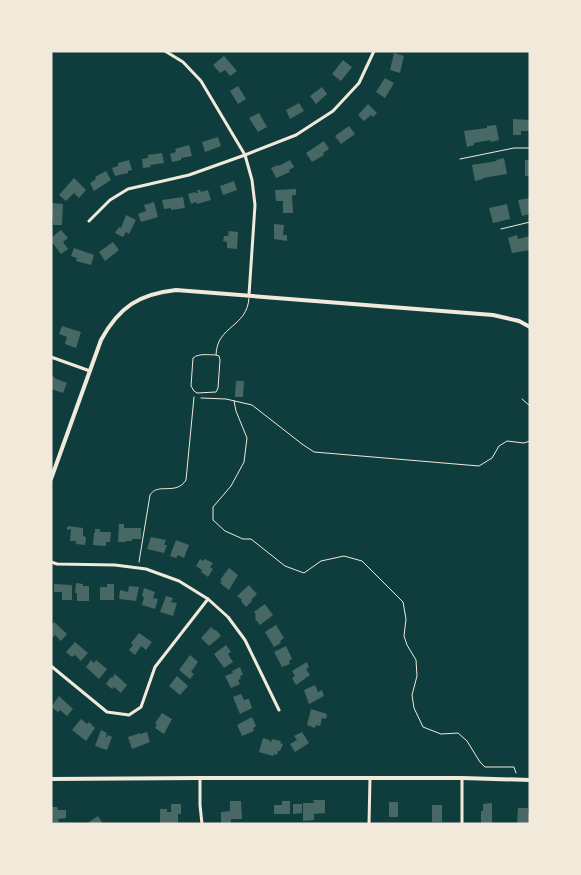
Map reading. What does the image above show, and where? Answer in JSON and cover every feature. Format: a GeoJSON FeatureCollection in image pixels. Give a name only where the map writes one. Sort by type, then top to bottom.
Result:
{"type":"FeatureCollection","features":[{"type":"Feature","properties":{"kind":"street"},"geometry":{"type":"LineString","coordinates":[[165,51],[183,62],[202,81],[245,155],[256,205],[249,295]]}},
{"type":"Feature","properties":{"kind":"street"},"geometry":{"type":"LineString","coordinates":[[89,221],[110,200],[128,189],[189,175],[296,135],[333,111],[359,83],[374,51]]}},
{"type":"Feature","properties":{"kind":"street"},"geometry":{"type":"LineString","coordinates":[[51,479],[101,340],[109,325],[123,310],[142,298],[159,292],[176,290],[493,314],[520,321],[530,327]]}},
{"type":"Feature","properties":{"kind":"street"},"geometry":{"type":"LineString","coordinates":[[51,356],[90,371]]}},
{"type":"Feature","properties":{"kind":"street"},"geometry":{"type":"LineString","coordinates":[[51,562],[56,564],[115,564],[146,569],[179,581],[208,599],[228,617],[245,640],[279,710]]}},
{"type":"Feature","properties":{"kind":"street"},"geometry":{"type":"LineString","coordinates":[[51,666],[107,712],[129,715],[140,707],[155,667],[208,599]]}},
{"type":"Feature","properties":{"kind":"street"},"geometry":{"type":"LineString","coordinates":[[200,778],[202,824]]}},
{"type":"Feature","properties":{"kind":"street"},"geometry":{"type":"LineString","coordinates":[[369,824],[370,778]]}},
{"type":"Feature","properties":{"kind":"street"},"geometry":{"type":"LineString","coordinates":[[51,779],[462,778],[530,780]]}},
{"type":"Feature","properties":{"kind":"street"},"geometry":{"type":"LineString","coordinates":[[462,778],[462,824]]}},
{"type":"Feature","properties":{"kind":"lane"},"geometry":{"type":"LineString","coordinates":[[460,159],[514,148],[530,148]]}},
{"type":"Feature","properties":{"kind":"lane"},"geometry":{"type":"LineString","coordinates":[[500,229],[530,222]]}},
{"type":"Feature","properties":{"kind":"lane"},"geometry":{"type":"LineString","coordinates":[[216,355],[199,355],[193,358],[191,386],[197,393],[216,392],[220,360],[216,355],[217,344],[223,334],[241,319],[245,313],[248,307],[249,295]]}},
{"type":"Feature","properties":{"kind":"lane"},"geometry":{"type":"LineString","coordinates":[[522,399],[530,406]]}},
{"type":"Feature","properties":{"kind":"path"},"geometry":{"type":"LineString","coordinates":[[138,568],[150,495],[155,490],[182,486],[186,480],[194,391]]}},
{"type":"Feature","properties":{"kind":"path"},"geometry":{"type":"LineString","coordinates":[[201,398],[234,401],[252,405],[314,452],[479,466],[492,458],[499,446],[507,441],[524,443],[530,441]]}},
{"type":"Feature","properties":{"kind":"path"},"geometry":{"type":"LineString","coordinates":[[234,401],[247,438],[244,462],[231,486],[213,507],[213,520],[225,531],[243,539],[251,539],[284,566],[304,573],[321,561],[344,556],[362,561],[403,602],[406,619],[404,636],[416,660],[417,676],[412,695],[413,702],[423,727],[441,734],[458,733],[467,741],[485,768],[514,767],[516,774]]}},
{"type":"Feature","properties":{"kind":"building"},"geometry":{"type":"Polygon","coordinates":[[[394,53],[404,56],[400,73],[390,70],[394,53]]]}},
{"type":"Feature","properties":{"kind":"building"},"geometry":{"type":"Polygon","coordinates":[[[224,56],[237,71],[230,76],[225,70],[220,73],[213,65],[224,56]]]}},
{"type":"Feature","properties":{"kind":"building"},"geometry":{"type":"Polygon","coordinates":[[[343,60],[352,67],[341,81],[332,74],[343,60]]]}},
{"type":"Feature","properties":{"kind":"building"},"geometry":{"type":"Polygon","coordinates":[[[385,78],[394,83],[385,98],[376,92],[385,78]]]}},
{"type":"Feature","properties":{"kind":"building"},"geometry":{"type":"Polygon","coordinates":[[[238,86],[246,99],[238,104],[230,91],[238,86]]]}},
{"type":"Feature","properties":{"kind":"building"},"geometry":{"type":"Polygon","coordinates":[[[322,87],[327,94],[316,104],[310,96],[322,87]]]}},
{"type":"Feature","properties":{"kind":"building"},"geometry":{"type":"Polygon","coordinates":[[[299,103],[304,111],[290,119],[286,110],[299,103]]]}},
{"type":"Feature","properties":{"kind":"building"},"geometry":{"type":"Polygon","coordinates":[[[368,104],[377,113],[364,121],[358,115],[368,104]]]}},
{"type":"Feature","properties":{"kind":"building"},"geometry":{"type":"Polygon","coordinates":[[[259,113],[267,127],[258,132],[249,118],[259,113]]]}},
{"type":"Feature","properties":{"kind":"building"},"geometry":{"type":"Polygon","coordinates":[[[513,119],[530,120],[530,131],[521,131],[521,135],[513,135],[513,119]]]}},
{"type":"Feature","properties":{"kind":"building"},"geometry":{"type":"Polygon","coordinates":[[[496,125],[499,140],[474,143],[474,145],[467,147],[464,131],[496,125]]]}},
{"type":"Feature","properties":{"kind":"building"},"geometry":{"type":"Polygon","coordinates":[[[349,126],[355,134],[341,144],[335,136],[349,126]]]}},
{"type":"Feature","properties":{"kind":"building"},"geometry":{"type":"Polygon","coordinates":[[[218,137],[221,146],[205,152],[202,142],[218,137]]]}},
{"type":"Feature","properties":{"kind":"building"},"geometry":{"type":"Polygon","coordinates":[[[324,141],[329,149],[323,153],[324,155],[312,162],[306,153],[324,141]]]}},
{"type":"Feature","properties":{"kind":"building"},"geometry":{"type":"Polygon","coordinates":[[[189,145],[192,156],[172,162],[170,154],[176,152],[175,149],[189,145]]]}},
{"type":"Feature","properties":{"kind":"building"},"geometry":{"type":"Polygon","coordinates":[[[162,153],[164,163],[143,168],[142,159],[148,158],[148,155],[162,153]]]}},
{"type":"Feature","properties":{"kind":"building"},"geometry":{"type":"Polygon","coordinates":[[[504,158],[507,174],[475,181],[472,165],[504,158]]]}},
{"type":"Feature","properties":{"kind":"building"},"geometry":{"type":"Polygon","coordinates":[[[129,160],[132,170],[115,176],[112,168],[118,166],[118,163],[129,160]]]}},
{"type":"Feature","properties":{"kind":"building"},"geometry":{"type":"Polygon","coordinates":[[[290,160],[294,167],[289,170],[290,172],[276,178],[271,168],[290,160]]]}},
{"type":"Feature","properties":{"kind":"building"},"geometry":{"type":"Polygon","coordinates":[[[525,160],[530,160],[530,176],[525,176],[525,160]]]}},
{"type":"Feature","properties":{"kind":"building"},"geometry":{"type":"Polygon","coordinates":[[[106,171],[111,180],[94,191],[90,183],[96,179],[95,177],[106,171]]]}},
{"type":"Feature","properties":{"kind":"building"},"geometry":{"type":"Polygon","coordinates":[[[74,178],[86,190],[79,198],[74,193],[66,201],[59,195],[74,178]]]}},
{"type":"Feature","properties":{"kind":"building"},"geometry":{"type":"Polygon","coordinates":[[[234,181],[237,190],[223,195],[220,186],[234,181]]]}},
{"type":"Feature","properties":{"kind":"building"},"geometry":{"type":"Polygon","coordinates":[[[296,189],[296,195],[292,195],[293,213],[283,213],[283,201],[276,201],[275,190],[296,189]]]}},
{"type":"Feature","properties":{"kind":"building"},"geometry":{"type":"Polygon","coordinates":[[[197,190],[201,192],[208,190],[211,200],[191,204],[188,194],[198,193],[197,190]]]}},
{"type":"Feature","properties":{"kind":"building"},"geometry":{"type":"Polygon","coordinates":[[[183,197],[185,208],[164,209],[162,200],[183,197]]]}},
{"type":"Feature","properties":{"kind":"building"},"geometry":{"type":"Polygon","coordinates":[[[530,198],[530,214],[522,216],[518,200],[530,198]]]}},
{"type":"Feature","properties":{"kind":"building"},"geometry":{"type":"Polygon","coordinates":[[[154,202],[158,217],[141,222],[138,214],[146,211],[144,205],[154,202]]]}},
{"type":"Feature","properties":{"kind":"building"},"geometry":{"type":"Polygon","coordinates":[[[52,203],[63,204],[62,225],[53,225],[53,218],[51,217],[52,203]]]}},
{"type":"Feature","properties":{"kind":"building"},"geometry":{"type":"Polygon","coordinates":[[[507,204],[510,219],[493,223],[489,208],[507,204]]]}},
{"type":"Feature","properties":{"kind":"building"},"geometry":{"type":"Polygon","coordinates":[[[126,215],[136,220],[129,234],[126,232],[123,237],[115,233],[119,227],[121,228],[126,215]]]}},
{"type":"Feature","properties":{"kind":"building"},"geometry":{"type":"Polygon","coordinates":[[[274,224],[284,225],[283,235],[287,235],[287,241],[274,239],[274,224]]]}},
{"type":"Feature","properties":{"kind":"building"},"geometry":{"type":"Polygon","coordinates":[[[61,230],[68,238],[63,242],[68,249],[61,254],[51,241],[51,238],[61,230]]]}},
{"type":"Feature","properties":{"kind":"building"},"geometry":{"type":"Polygon","coordinates":[[[229,231],[238,232],[237,249],[227,248],[227,242],[223,241],[224,236],[228,236],[229,231]]]}},
{"type":"Feature","properties":{"kind":"building"},"geometry":{"type":"Polygon","coordinates":[[[517,235],[518,239],[530,236],[530,250],[512,253],[508,238],[517,235]]]}},
{"type":"Feature","properties":{"kind":"building"},"geometry":{"type":"Polygon","coordinates":[[[113,242],[119,250],[105,261],[99,252],[113,242]]]}},
{"type":"Feature","properties":{"kind":"building"},"geometry":{"type":"Polygon","coordinates":[[[74,248],[94,255],[91,265],[76,261],[77,258],[71,256],[74,248]]]}},
{"type":"Feature","properties":{"kind":"building"},"geometry":{"type":"Polygon","coordinates":[[[62,326],[81,332],[76,348],[65,344],[67,337],[59,334],[62,326]]]}},
{"type":"Feature","properties":{"kind":"building"},"geometry":{"type":"Polygon","coordinates":[[[51,376],[67,383],[63,393],[51,389],[51,376]]]}},
{"type":"Feature","properties":{"kind":"building"},"geometry":{"type":"Polygon","coordinates":[[[236,381],[244,381],[243,397],[235,397],[236,381]]]}},
{"type":"Feature","properties":{"kind":"building"},"geometry":{"type":"Polygon","coordinates":[[[119,524],[124,524],[124,528],[141,528],[141,539],[118,542],[119,524]]]}},
{"type":"Feature","properties":{"kind":"building"},"geometry":{"type":"Polygon","coordinates":[[[68,526],[83,528],[83,536],[86,537],[85,545],[76,544],[76,541],[70,541],[71,529],[67,530],[68,526]]]}},
{"type":"Feature","properties":{"kind":"building"},"geometry":{"type":"Polygon","coordinates":[[[95,529],[100,529],[100,532],[111,532],[110,542],[106,542],[106,546],[93,545],[95,529]]]}},
{"type":"Feature","properties":{"kind":"building"},"geometry":{"type":"Polygon","coordinates":[[[151,537],[166,540],[164,545],[167,545],[164,553],[147,549],[151,537]]]}},
{"type":"Feature","properties":{"kind":"building"},"geometry":{"type":"Polygon","coordinates":[[[176,540],[189,545],[184,558],[178,555],[176,558],[170,556],[176,540]]]}},
{"type":"Feature","properties":{"kind":"building"},"geometry":{"type":"Polygon","coordinates":[[[200,559],[213,563],[210,567],[213,569],[208,577],[196,566],[200,559]]]}},
{"type":"Feature","properties":{"kind":"building"},"geometry":{"type":"Polygon","coordinates":[[[229,568],[238,575],[229,590],[220,583],[222,581],[220,580],[229,568]]]}},
{"type":"Feature","properties":{"kind":"building"},"geometry":{"type":"Polygon","coordinates":[[[76,583],[89,586],[89,601],[77,601],[77,593],[75,593],[76,583]]]}},
{"type":"Feature","properties":{"kind":"building"},"geometry":{"type":"Polygon","coordinates":[[[54,584],[72,585],[72,600],[62,600],[62,592],[54,592],[54,584]]]}},
{"type":"Feature","properties":{"kind":"building"},"geometry":{"type":"Polygon","coordinates":[[[107,584],[114,584],[114,600],[100,600],[100,587],[107,587],[107,584]]]}},
{"type":"Feature","properties":{"kind":"building"},"geometry":{"type":"Polygon","coordinates":[[[249,585],[257,594],[246,607],[241,601],[242,599],[237,596],[249,585]]]}},
{"type":"Feature","properties":{"kind":"building"},"geometry":{"type":"Polygon","coordinates":[[[129,586],[139,587],[136,601],[119,599],[120,590],[128,592],[129,586]]]}},
{"type":"Feature","properties":{"kind":"building"},"geometry":{"type":"Polygon","coordinates":[[[144,588],[155,592],[153,598],[158,599],[155,609],[142,605],[144,588]]]}},
{"type":"Feature","properties":{"kind":"building"},"geometry":{"type":"Polygon","coordinates":[[[166,596],[173,598],[171,602],[177,603],[173,616],[160,612],[166,596]]]}},
{"type":"Feature","properties":{"kind":"building"},"geometry":{"type":"Polygon","coordinates":[[[265,604],[273,615],[260,625],[255,619],[256,615],[254,612],[265,604]]]}},
{"type":"Feature","properties":{"kind":"building"},"geometry":{"type":"Polygon","coordinates":[[[54,622],[67,634],[61,641],[55,635],[51,639],[51,626],[54,622]]]}},
{"type":"Feature","properties":{"kind":"building"},"geometry":{"type":"Polygon","coordinates":[[[276,625],[284,638],[280,641],[281,643],[274,647],[265,632],[276,625]]]}},
{"type":"Feature","properties":{"kind":"building"},"geometry":{"type":"Polygon","coordinates":[[[211,627],[221,636],[209,646],[201,638],[211,627]]]}},
{"type":"Feature","properties":{"kind":"building"},"geometry":{"type":"Polygon","coordinates":[[[139,633],[152,642],[146,650],[141,646],[135,655],[129,650],[133,645],[131,643],[139,633]]]}},
{"type":"Feature","properties":{"kind":"building"},"geometry":{"type":"Polygon","coordinates":[[[75,642],[88,653],[81,661],[75,655],[72,657],[66,652],[75,642]]]}},
{"type":"Feature","properties":{"kind":"building"},"geometry":{"type":"Polygon","coordinates":[[[226,645],[231,652],[228,654],[233,662],[224,668],[214,654],[226,645]]]}},
{"type":"Feature","properties":{"kind":"building"},"geometry":{"type":"Polygon","coordinates":[[[286,646],[292,659],[289,661],[290,664],[282,667],[274,652],[286,646]]]}},
{"type":"Feature","properties":{"kind":"building"},"geometry":{"type":"Polygon","coordinates":[[[190,655],[198,662],[191,672],[194,674],[190,679],[179,670],[190,655]]]}},
{"type":"Feature","properties":{"kind":"building"},"geometry":{"type":"Polygon","coordinates":[[[91,660],[94,663],[96,660],[107,669],[99,679],[86,667],[91,660]]]}},
{"type":"Feature","properties":{"kind":"building"},"geometry":{"type":"Polygon","coordinates":[[[307,662],[309,667],[306,669],[310,675],[296,685],[292,678],[295,676],[292,671],[307,662]]]}},
{"type":"Feature","properties":{"kind":"building"},"geometry":{"type":"Polygon","coordinates":[[[240,667],[243,675],[238,680],[240,684],[231,688],[225,676],[233,673],[232,671],[240,667]]]}},
{"type":"Feature","properties":{"kind":"building"},"geometry":{"type":"Polygon","coordinates":[[[115,674],[127,685],[121,693],[114,687],[112,689],[106,684],[115,674]]]}},
{"type":"Feature","properties":{"kind":"building"},"geometry":{"type":"Polygon","coordinates":[[[177,676],[188,686],[180,695],[169,686],[177,676]]]}},
{"type":"Feature","properties":{"kind":"building"},"geometry":{"type":"Polygon","coordinates":[[[315,685],[318,692],[322,690],[324,696],[309,704],[304,690],[315,685]]]}},
{"type":"Feature","properties":{"kind":"building"},"geometry":{"type":"Polygon","coordinates":[[[241,694],[244,700],[249,699],[252,708],[240,714],[233,697],[241,694]]]}},
{"type":"Feature","properties":{"kind":"building"},"geometry":{"type":"Polygon","coordinates":[[[59,696],[73,709],[67,716],[60,710],[58,712],[51,707],[59,696]]]}},
{"type":"Feature","properties":{"kind":"building"},"geometry":{"type":"Polygon","coordinates":[[[311,709],[327,714],[326,719],[322,718],[320,726],[316,725],[315,728],[307,725],[311,709]]]}},
{"type":"Feature","properties":{"kind":"building"},"geometry":{"type":"Polygon","coordinates":[[[162,713],[172,719],[164,734],[155,728],[157,724],[155,723],[162,713]]]}},
{"type":"Feature","properties":{"kind":"building"},"geometry":{"type":"Polygon","coordinates":[[[252,717],[256,726],[253,728],[254,731],[242,736],[237,725],[252,717]]]}},
{"type":"Feature","properties":{"kind":"building"},"geometry":{"type":"Polygon","coordinates":[[[81,719],[87,724],[89,722],[95,728],[86,741],[72,730],[81,719]]]}},
{"type":"Feature","properties":{"kind":"building"},"geometry":{"type":"Polygon","coordinates":[[[101,730],[107,733],[106,737],[108,735],[112,737],[107,750],[95,746],[101,730]]]}},
{"type":"Feature","properties":{"kind":"building"},"geometry":{"type":"Polygon","coordinates":[[[147,732],[150,742],[132,749],[128,737],[147,732]]]}},
{"type":"Feature","properties":{"kind":"building"},"geometry":{"type":"Polygon","coordinates":[[[302,732],[309,743],[295,752],[290,744],[297,740],[294,736],[302,732]]]}},
{"type":"Feature","properties":{"kind":"building"},"geometry":{"type":"Polygon","coordinates":[[[263,738],[271,742],[272,739],[281,741],[280,743],[283,744],[277,755],[274,754],[273,756],[259,752],[263,738]]]}},
{"type":"Feature","properties":{"kind":"building"},"geometry":{"type":"Polygon","coordinates":[[[313,800],[325,800],[325,813],[314,814],[314,820],[303,821],[303,803],[314,803],[313,800]]]}},
{"type":"Feature","properties":{"kind":"building"},"geometry":{"type":"Polygon","coordinates":[[[230,801],[241,801],[242,819],[231,819],[231,824],[221,824],[221,812],[230,811],[230,801]]]}},
{"type":"Feature","properties":{"kind":"building"},"geometry":{"type":"Polygon","coordinates":[[[282,801],[290,801],[290,814],[274,814],[274,805],[282,805],[282,801]]]}},
{"type":"Feature","properties":{"kind":"building"},"geometry":{"type":"Polygon","coordinates":[[[389,802],[398,802],[398,817],[389,817],[389,802]]]}},
{"type":"Feature","properties":{"kind":"building"},"geometry":{"type":"Polygon","coordinates":[[[492,803],[492,824],[481,824],[483,804],[492,803]]]}},
{"type":"Feature","properties":{"kind":"building"},"geometry":{"type":"Polygon","coordinates":[[[171,804],[181,804],[178,824],[160,824],[160,809],[167,809],[167,812],[171,812],[171,804]]]}},
{"type":"Feature","properties":{"kind":"building"},"geometry":{"type":"Polygon","coordinates":[[[293,804],[302,804],[302,813],[293,814],[293,804]]]}},
{"type":"Feature","properties":{"kind":"building"},"geometry":{"type":"Polygon","coordinates":[[[432,805],[442,805],[442,822],[432,822],[432,805]]]}},
{"type":"Feature","properties":{"kind":"building"},"geometry":{"type":"Polygon","coordinates":[[[51,807],[57,807],[58,810],[66,810],[66,818],[58,819],[59,822],[51,822],[51,807]]]}},
{"type":"Feature","properties":{"kind":"building"},"geometry":{"type":"Polygon","coordinates":[[[518,808],[528,808],[530,824],[517,824],[518,808]]]}},
{"type":"Feature","properties":{"kind":"building"},"geometry":{"type":"Polygon","coordinates":[[[98,816],[103,824],[86,824],[98,816]]]}}]}
